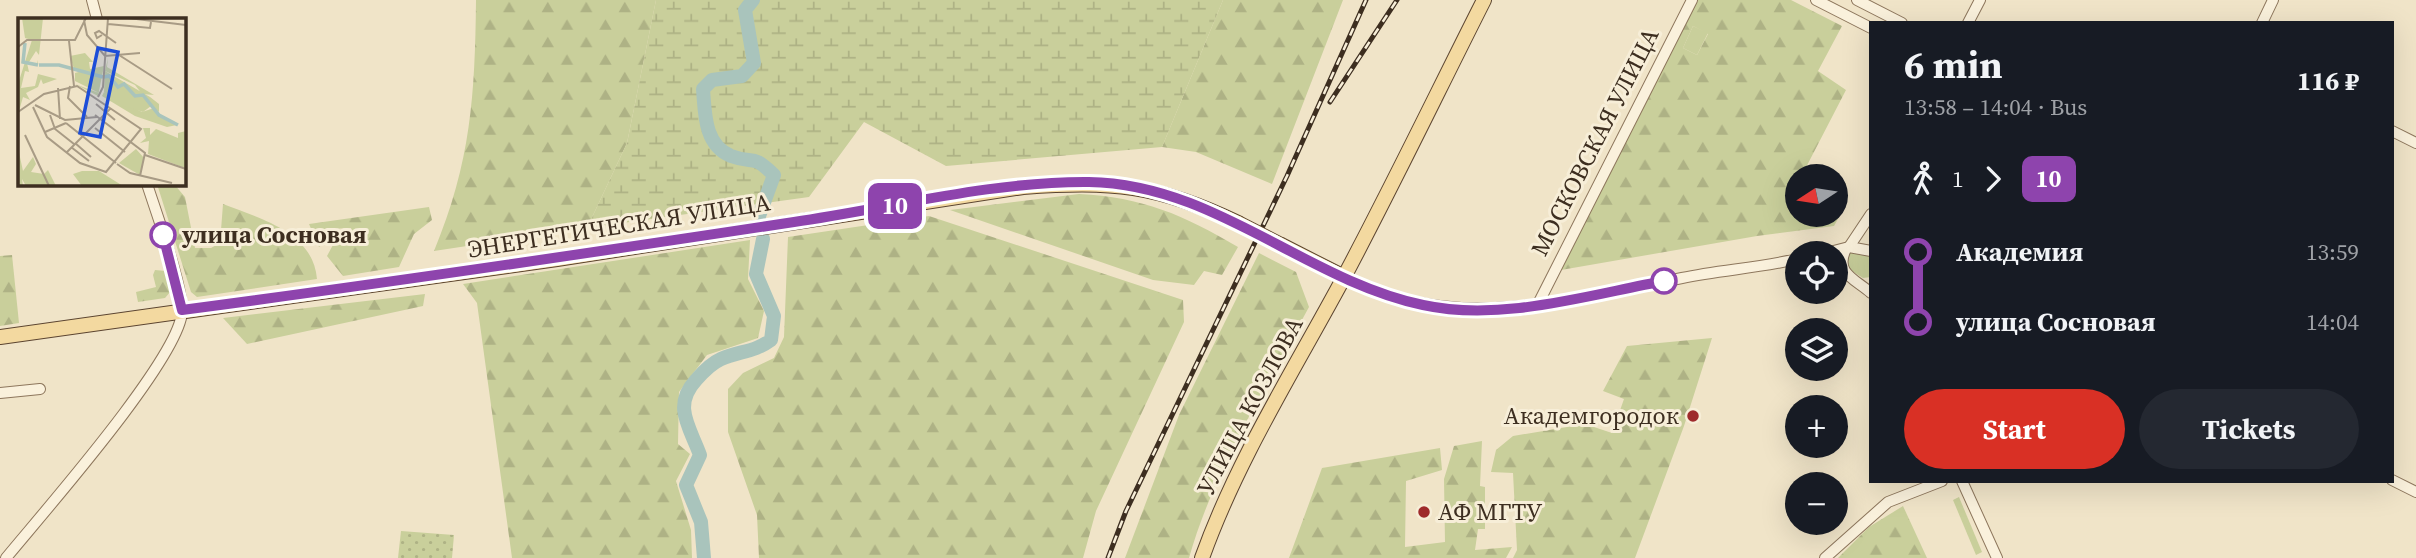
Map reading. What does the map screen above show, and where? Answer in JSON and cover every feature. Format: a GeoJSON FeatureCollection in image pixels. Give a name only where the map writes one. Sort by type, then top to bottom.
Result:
{"type":"FeatureCollection","features":[{"type":"Feature","properties":{"kind":"main road"},"geometry":{"type":"LineString","coordinates":[[1344,277],[1484,0]]}},
{"type":"Feature","properties":{"kind":"main road","name":"ЭНЕРГЕТИЧЕСКАЯ УЛИЦА"},"geometry":{"type":"LineString","coordinates":[[0,337],[557,259],[1023,187],[1089,182],[1174,195],[1238,223],[1344,277]]}},
{"type":"Feature","properties":{"kind":"main road","name":"УЛИЦА КОЗЛОВА"},"geometry":{"type":"LineString","coordinates":[[1202,558],[1214,526],[1265,422],[1344,277]]}},
{"type":"Feature","properties":{"kind":"street"},"geometry":{"type":"LineString","coordinates":[[92,0],[97,18]]}},
{"type":"Feature","properties":{"kind":"street","name":"МОСКОВСКАЯ УЛИЦА"},"geometry":{"type":"LineString","coordinates":[[1538,304],[1692,0]]}},
{"type":"Feature","properties":{"kind":"street"},"geometry":{"type":"LineString","coordinates":[[1816,0],[1869,27]]}},
{"type":"Feature","properties":{"kind":"street"},"geometry":{"type":"LineString","coordinates":[[1857,0],[1898,21]]}},
{"type":"Feature","properties":{"kind":"street"},"geometry":{"type":"LineString","coordinates":[[1969,21],[1980,0]]}},
{"type":"Feature","properties":{"kind":"street"},"geometry":{"type":"LineString","coordinates":[[2263,21],[2273,0]]}},
{"type":"Feature","properties":{"kind":"street"},"geometry":{"type":"LineString","coordinates":[[2394,132],[2416,143]]}},
{"type":"Feature","properties":{"kind":"street"},"geometry":{"type":"LineString","coordinates":[[6,558],[150,377],[180,327],[182,310],[148,186]]}},
{"type":"Feature","properties":{"kind":"street"},"geometry":{"type":"LineString","coordinates":[[1869,217],[1848,248],[1869,251]]}},
{"type":"Feature","properties":{"kind":"street"},"geometry":{"type":"LineString","coordinates":[[1344,277],[1391,297],[1439,308],[1498,309],[1785,263]]}},
{"type":"Feature","properties":{"kind":"street"},"geometry":{"type":"LineString","coordinates":[[1849,278],[1866,284]]}},
{"type":"Feature","properties":{"kind":"street"},"geometry":{"type":"LineString","coordinates":[[0,394],[40,388]]}},
{"type":"Feature","properties":{"kind":"street"},"geometry":{"type":"LineString","coordinates":[[2394,481],[2416,492]]}},
{"type":"Feature","properties":{"kind":"street"},"geometry":{"type":"LineString","coordinates":[[1825,558],[1888,502],[1937,483]]}},
{"type":"Feature","properties":{"kind":"street"},"geometry":{"type":"LineString","coordinates":[[1963,483],[1997,558]]}},
{"type":"Feature","properties":{"kind":"green space"},"geometry":{"type":"Polygon","coordinates":[[[476,0],[656,0],[627,143],[587,228],[434,251],[456,188],[463,158],[472,98],[476,0]]]}},
{"type":"Feature","properties":{"kind":"green space"},"geometry":{"type":"Polygon","coordinates":[[[656,0],[1223,0],[1162,147],[946,166],[864,122],[809,197],[587,228],[627,143],[656,0]]]}},
{"type":"Feature","properties":{"kind":"green space"},"geometry":{"type":"Polygon","coordinates":[[[1223,0],[1343,0],[1272,184],[1196,152],[1162,147],[1223,0]]]}},
{"type":"Feature","properties":{"kind":"green space"},"geometry":{"type":"Polygon","coordinates":[[[1697,0],[1791,0],[1842,26],[1818,71],[1846,90],[1808,164],[1785,164],[1785,228],[1819,228],[1561,270],[1697,0]],[[1693,26],[1683,48],[1697,55],[1708,34],[1693,26]]]}},
{"type":"Feature","properties":{"kind":"green space"},"geometry":{"type":"Polygon","coordinates":[[[1693,26],[1708,33],[1697,55],[1683,48],[1693,26]]]}},
{"type":"Feature","properties":{"kind":"green space"},"geometry":{"type":"Polygon","coordinates":[[[158,186],[176,186],[185,197],[195,248],[211,248],[220,243],[223,204],[268,222],[296,239],[313,263],[317,279],[197,297],[191,292],[158,186]]]}},
{"type":"Feature","properties":{"kind":"green space"},"geometry":{"type":"Polygon","coordinates":[[[1079,194],[1123,199],[1162,210],[1238,247],[1222,275],[1204,271],[1194,285],[1153,280],[950,210],[1079,194]]]}},
{"type":"Feature","properties":{"kind":"green space"},"geometry":{"type":"Polygon","coordinates":[[[429,207],[432,220],[414,234],[399,267],[343,276],[327,256],[334,243],[355,243],[351,228],[328,229],[328,240],[319,247],[309,224],[429,207]]]}},
{"type":"Feature","properties":{"kind":"green space"},"geometry":{"type":"Polygon","coordinates":[[[929,216],[1183,300],[1184,322],[1096,511],[1083,558],[759,558],[757,515],[728,432],[728,389],[743,373],[774,358],[784,337],[788,237],[929,216]]]}},
{"type":"Feature","properties":{"kind":"green space"},"geometry":{"type":"Polygon","coordinates":[[[750,240],[748,279],[764,311],[758,338],[707,355],[679,392],[678,444],[690,454],[676,481],[691,530],[692,558],[512,558],[477,303],[463,284],[750,240]]]}},
{"type":"Feature","properties":{"kind":"green space"},"geometry":{"type":"Polygon","coordinates":[[[1851,251],[1869,256],[1869,277],[1863,278],[1848,269],[1848,255],[1851,251]]]}},
{"type":"Feature","properties":{"kind":"green space"},"geometry":{"type":"Polygon","coordinates":[[[1259,253],[1296,272],[1309,307],[1227,461],[1212,493],[1189,558],[1125,558],[1179,415],[1259,253]]]}},
{"type":"Feature","properties":{"kind":"green space"},"geometry":{"type":"Polygon","coordinates":[[[12,255],[19,323],[0,326],[0,256],[12,255]]]}},
{"type":"Feature","properties":{"kind":"green space"},"geometry":{"type":"Polygon","coordinates":[[[155,270],[166,271],[171,291],[165,298],[138,302],[136,292],[156,287],[153,275],[155,270]]]}},
{"type":"Feature","properties":{"kind":"green space"},"geometry":{"type":"Polygon","coordinates":[[[425,294],[423,306],[247,344],[223,318],[425,294]]]}},
{"type":"Feature","properties":{"kind":"green space"},"geometry":{"type":"Polygon","coordinates":[[[1712,338],[1684,426],[1635,558],[1513,558],[1517,550],[1513,473],[1491,472],[1496,450],[1513,436],[1585,424],[1612,433],[1624,399],[1603,391],[1627,346],[1712,338]]]}},
{"type":"Feature","properties":{"kind":"green space"},"geometry":{"type":"Polygon","coordinates":[[[1482,441],[1480,486],[1485,487],[1485,529],[1478,529],[1475,550],[1512,547],[1506,558],[1289,558],[1322,468],[1440,448],[1442,470],[1406,481],[1405,547],[1445,542],[1444,479],[1454,446],[1482,441]]]}},
{"type":"Feature","properties":{"kind":"green space"},"geometry":{"type":"Polygon","coordinates":[[[1959,497],[1982,552],[1976,555],[1953,500],[1959,497]]]}},
{"type":"Feature","properties":{"kind":"green space"},"geometry":{"type":"Polygon","coordinates":[[[1903,506],[1927,558],[1838,558],[1869,527],[1903,506]]]}},
{"type":"Feature","properties":{"kind":"green space"},"geometry":{"type":"Polygon","coordinates":[[[401,531],[454,535],[452,558],[398,558],[401,531]]]}},
{"type":"Feature","properties":{"kind":"waterway"},"geometry":{"type":"LineString","coordinates":[[753,0],[745,10],[754,63],[742,76],[712,80],[703,89],[708,127],[716,144],[731,156],[756,161],[774,175],[759,216]]}},
{"type":"Feature","properties":{"kind":"waterway"},"geometry":{"type":"LineString","coordinates":[[704,558],[701,522],[686,485],[700,455],[685,417],[685,399],[696,380],[714,363],[771,340],[774,316],[756,274],[763,239]]}},
{"type":"Feature","properties":{"kind":"railway"},"geometry":{"type":"LineString","coordinates":[[1108,558],[1126,511],[1287,176],[1366,0]]}},
{"type":"Feature","properties":{"kind":"railway"},"geometry":{"type":"LineString","coordinates":[[1330,102],[1397,0]]}},
{"type":"Feature","properties":{"kind":"bus line","name":"10"},"geometry":{"type":"LineString","coordinates":[[163,235],[182,310],[557,259],[959,195],[1089,182],[1174,195],[1205,207],[1364,287],[1421,305],[1498,309],[1664,281]]}},
{"type":"Feature","properties":{"kind":"place","name":"улица Сосновая"},"geometry":{"type":"Point","coordinates":[163,235]}},
{"type":"Feature","properties":{"kind":"place","name":"Академгородок"},"geometry":{"type":"Point","coordinates":[1693,416]}},
{"type":"Feature","properties":{"kind":"place","name":"АФ МГТУ"},"geometry":{"type":"Point","coordinates":[1424,512]}}]}
